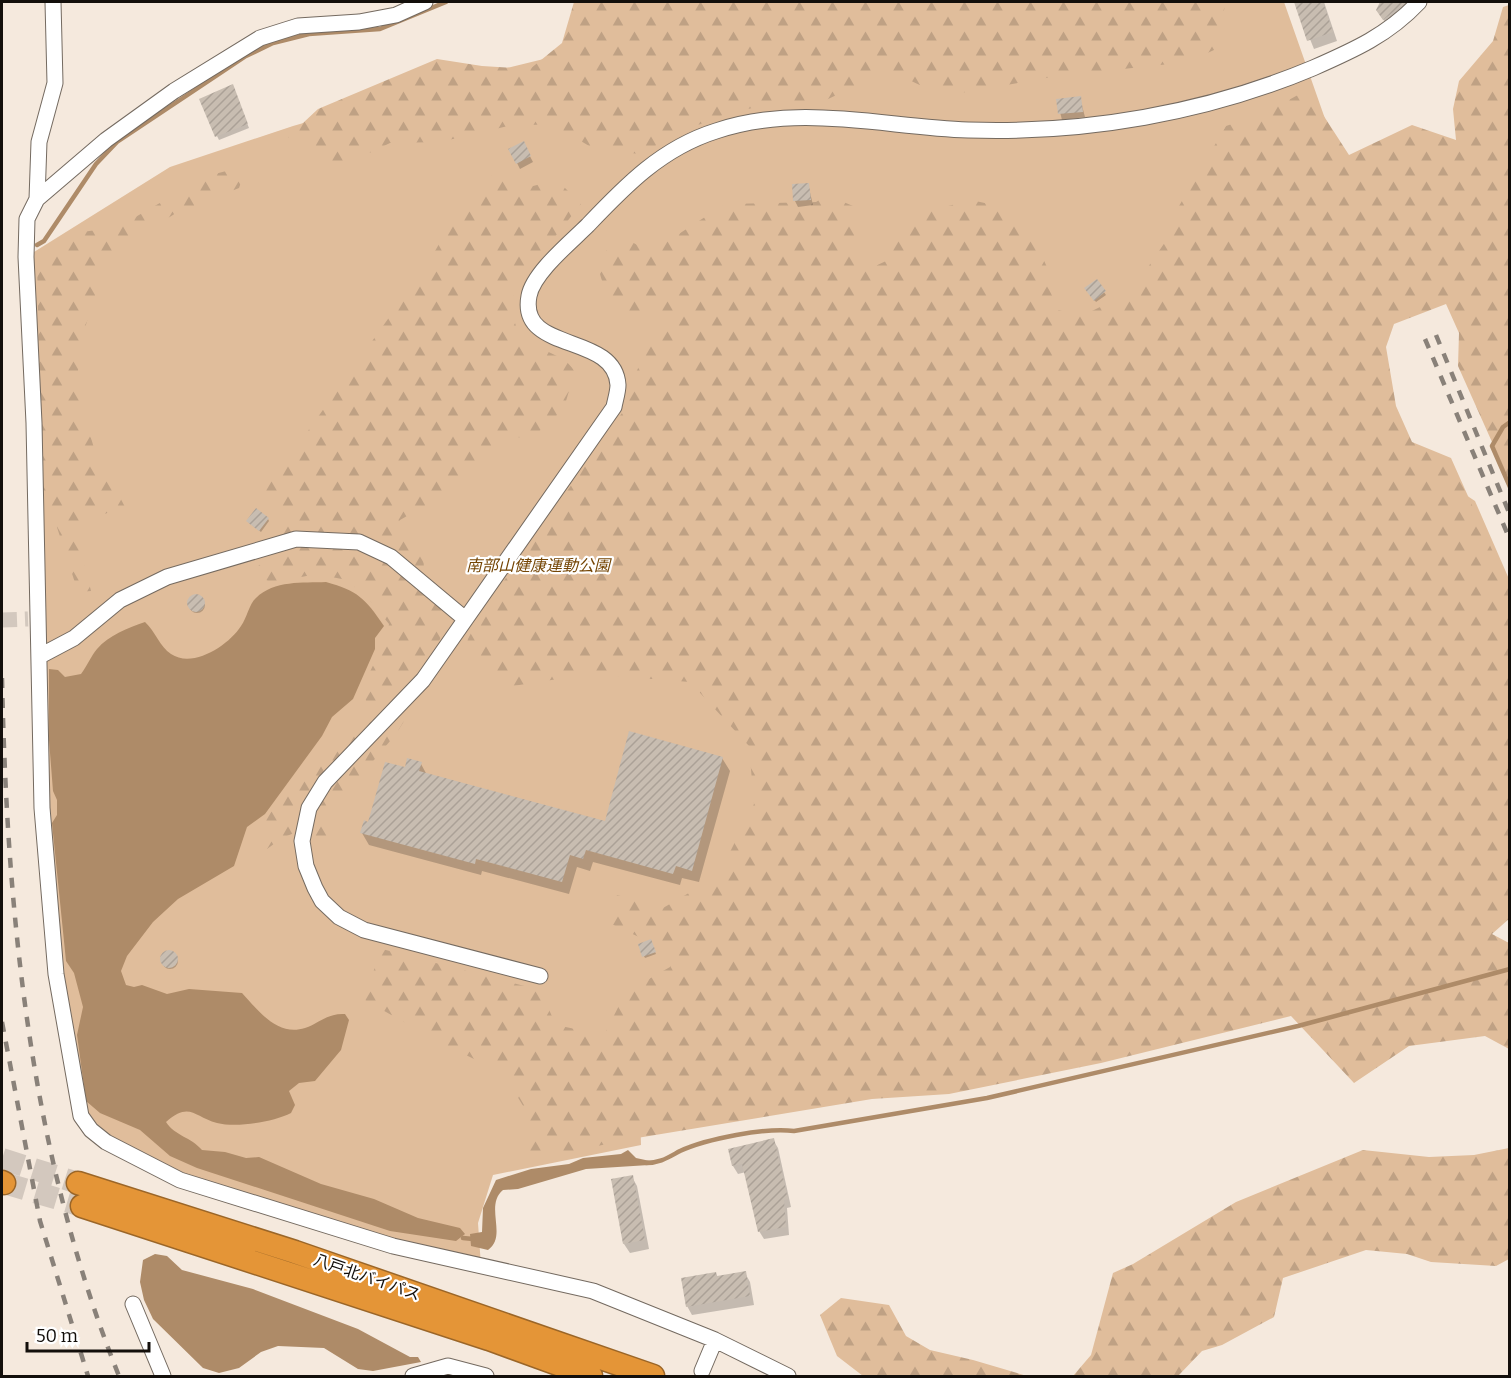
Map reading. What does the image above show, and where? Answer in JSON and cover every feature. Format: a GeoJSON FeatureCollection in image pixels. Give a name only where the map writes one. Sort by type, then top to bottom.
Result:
{"type":"FeatureCollection","features":[{"type":"Feature","properties":{"kind":"highway","name":"八戸北バイパス"},"geometry":{"type":"LineString","coordinates":[[78,1183],[295,1252],[653,1377]]}},
{"type":"Feature","properties":{"kind":"highway","name":"八戸北バイパス"},"geometry":{"type":"LineString","coordinates":[[82,1206],[489,1339],[591,1377]]}},
{"type":"Feature","properties":{"kind":"street"},"geometry":{"type":"LineString","coordinates":[[37,200],[39,142],[56,83],[53,2]]}},
{"type":"Feature","properties":{"kind":"street"},"geometry":{"type":"LineString","coordinates":[[425,2],[396,15],[359,22],[298,26],[260,38],[174,91],[106,140],[37,200],[27,219],[26,257],[34,423],[34,619],[40,656],[42,808],[56,974],[81,1116],[91,1130],[106,1142],[180,1180],[393,1246],[532,1275],[593,1291],[715,1340],[788,1377]]}},
{"type":"Feature","properties":{"kind":"street"},"geometry":{"type":"LineString","coordinates":[[540,976],[364,930],[339,917],[322,901],[306,866],[302,841],[309,808],[325,782],[423,680],[464,618],[614,408],[618,385],[613,366],[598,353],[548,336],[533,320],[528,298],[533,283],[633,179],[655,161],[682,144],[715,131],[775,118],[816,117],[969,130],[1067,127],[1198,107],[1244,94],[1359,48],[1400,22],[1419,2]]}},
{"type":"Feature","properties":{"kind":"street"},"geometry":{"type":"LineString","coordinates":[[40,656],[74,638],[120,600],[167,577],[296,539],[359,542],[391,557],[464,618]]}},
{"type":"Feature","properties":{"kind":"street"},"geometry":{"type":"LineString","coordinates":[[133,1304],[163,1377]]}},
{"type":"Feature","properties":{"kind":"street"},"geometry":{"type":"LineString","coordinates":[[702,1371],[715,1340]]}},
{"type":"Feature","properties":{"kind":"street"},"geometry":{"type":"LineString","coordinates":[[413,1377],[448,1366],[486,1377]]}},
{"type":"Feature","properties":{"kind":"green space"},"geometry":{"type":"Polygon","coordinates":[[[574,2],[1226,2],[1214,50],[1188,62],[1058,76],[943,96],[907,79],[880,74],[824,101],[756,107],[720,116],[676,134],[641,154],[596,150],[552,124],[508,126],[440,142],[390,143],[338,168],[288,137],[318,109],[437,59],[482,66],[530,69],[562,43],[574,2]]]}},
{"type":"Feature","properties":{"kind":"green space","name":"南部山健康運動公園"},"geometry":{"type":"Polygon","coordinates":[[[741,2],[1284,2],[1394,315],[1377,325],[1383,440],[1475,501],[1509,579],[1509,759],[639,1078],[641,1145],[493,1175],[478,1223],[481,1266],[180,1180],[91,1130],[56,974],[26,257],[170,167],[293,126],[418,90],[560,55],[741,2]]]}},
{"type":"Feature","properties":{"kind":"green space"},"geometry":{"type":"Polygon","coordinates":[[[1509,5],[1509,480],[1458,366],[1459,333],[1446,304],[1394,324],[1386,347],[1396,406],[1412,442],[1451,458],[1509,588],[1510,918],[1492,934],[1509,943],[1509,1049],[1485,1036],[1409,1046],[1354,1083],[1291,1016],[1101,1063],[949,1094],[872,1099],[631,1139],[530,1160],[525,1109],[503,1073],[441,1043],[363,999],[382,949],[540,990],[556,1025],[604,1035],[626,992],[670,967],[671,952],[607,922],[617,895],[663,908],[718,876],[754,804],[749,746],[690,682],[590,674],[500,688],[497,678],[464,654],[468,639],[482,612],[622,413],[630,386],[657,327],[661,314],[628,314],[606,288],[602,281],[600,265],[603,254],[608,249],[622,237],[651,252],[725,204],[816,202],[827,195],[853,206],[857,226],[853,242],[871,268],[886,261],[897,237],[914,215],[971,200],[1012,209],[1031,232],[1051,276],[1049,288],[1058,310],[1082,316],[1122,296],[1144,273],[1174,229],[1179,206],[1226,126],[1265,113],[1307,90],[1349,155],[1412,125],[1456,140],[1453,109],[1459,81],[1493,41],[1503,7],[1509,5]]]}},
{"type":"Feature","properties":{"kind":"green space"},"geometry":{"type":"Polygon","coordinates":[[[234,169],[245,171],[239,188],[176,213],[127,244],[104,268],[82,337],[76,388],[94,448],[125,507],[75,524],[91,591],[78,592],[54,518],[42,506],[37,261],[75,233],[118,227],[207,176],[234,169]]]}},
{"type":"Feature","properties":{"kind":"green space"},"geometry":{"type":"Polygon","coordinates":[[[495,171],[521,189],[557,180],[581,204],[515,287],[511,311],[520,338],[565,360],[575,371],[566,401],[553,421],[530,438],[514,437],[483,449],[470,475],[435,500],[400,520],[401,537],[423,556],[426,591],[447,612],[442,634],[423,666],[399,692],[409,713],[396,734],[335,806],[326,841],[312,843],[299,831],[282,838],[267,849],[262,841],[261,824],[318,755],[335,749],[368,705],[361,690],[386,639],[389,624],[371,602],[347,580],[316,574],[272,583],[250,572],[280,550],[278,505],[256,491],[253,481],[281,464],[300,442],[428,263],[449,227],[495,171]]]}},
{"type":"Feature","properties":{"kind":"green space"},"geometry":{"type":"Polygon","coordinates":[[[1509,1148],[1509,1259],[1496,1266],[1431,1262],[1407,1254],[1366,1250],[1283,1278],[1274,1317],[1222,1345],[1202,1351],[1178,1376],[1073,1376],[1091,1355],[1113,1273],[1133,1264],[1236,1202],[1363,1150],[1429,1157],[1474,1155],[1509,1148]]]}},
{"type":"Feature","properties":{"kind":"green space"},"geometry":{"type":"Polygon","coordinates":[[[841,1298],[889,1305],[906,1336],[930,1350],[1027,1376],[863,1376],[837,1356],[820,1315],[841,1298]]]}},
{"type":"Feature","properties":{"kind":"shaded area"},"geometry":{"type":"Polygon","coordinates":[[[326,582],[360,597],[384,626],[375,638],[375,649],[353,699],[332,717],[322,736],[265,814],[247,827],[234,866],[178,899],[153,922],[127,956],[121,971],[126,985],[134,987],[142,985],[167,994],[189,989],[242,993],[269,1020],[286,1029],[305,1028],[328,1017],[345,1014],[349,1020],[341,1050],[315,1081],[299,1083],[289,1091],[295,1105],[291,1113],[265,1121],[234,1125],[217,1123],[192,1112],[181,1112],[166,1122],[202,1150],[225,1152],[246,1158],[259,1157],[321,1184],[374,1199],[418,1218],[460,1228],[465,1234],[456,1241],[390,1231],[197,1168],[170,1156],[140,1130],[100,1113],[86,1101],[77,1035],[83,1007],[74,973],[66,961],[52,823],[57,815],[57,800],[53,791],[49,740],[49,669],[58,670],[65,677],[81,674],[102,644],[119,632],[145,622],[171,654],[180,658],[200,657],[219,647],[235,633],[254,601],[263,592],[280,585],[326,582]]]}},
{"type":"Feature","properties":{"kind":"shaded area"},"geometry":{"type":"Polygon","coordinates":[[[628,1150],[636,1158],[650,1161],[649,1165],[586,1169],[518,1189],[503,1190],[495,1204],[497,1229],[494,1244],[488,1250],[471,1246],[470,1234],[482,1232],[483,1208],[496,1180],[531,1169],[569,1164],[583,1158],[621,1154],[628,1150]]]}},
{"type":"Feature","properties":{"kind":"shaded area"},"geometry":{"type":"Polygon","coordinates":[[[155,1254],[167,1256],[182,1270],[253,1289],[358,1329],[410,1357],[418,1357],[421,1362],[373,1371],[358,1369],[324,1348],[278,1346],[261,1352],[239,1368],[219,1373],[203,1368],[153,1319],[144,1300],[140,1282],[143,1260],[155,1254]]]}},
{"type":"Feature","properties":{"kind":"building"},"geometry":{"type":"Polygon","coordinates":[[[1294,2],[1323,2],[1333,32],[1307,41],[1294,2]]]}},
{"type":"Feature","properties":{"kind":"building"},"geometry":{"type":"Polygon","coordinates":[[[1380,2],[1406,2],[1383,20],[1376,10],[1380,2]]]}},
{"type":"Feature","properties":{"kind":"building"},"geometry":{"type":"Polygon","coordinates":[[[233,84],[248,124],[215,137],[199,99],[233,84]]]}},
{"type":"Feature","properties":{"kind":"building"},"geometry":{"type":"Polygon","coordinates":[[[1081,96],[1083,112],[1058,114],[1056,99],[1081,96]]]}},
{"type":"Feature","properties":{"kind":"building"},"geometry":{"type":"Polygon","coordinates":[[[524,141],[531,156],[516,164],[508,149],[524,141]]]}},
{"type":"Feature","properties":{"kind":"building"},"geometry":{"type":"Polygon","coordinates":[[[809,183],[811,200],[793,201],[792,184],[809,183]]]}},
{"type":"Feature","properties":{"kind":"building"},"geometry":{"type":"Polygon","coordinates":[[[1097,279],[1106,291],[1094,301],[1084,288],[1097,279]]]}},
{"type":"Feature","properties":{"kind":"building"},"geometry":{"type":"Polygon","coordinates":[[[256,508],[269,518],[259,531],[246,521],[256,508]]]}},
{"type":"Feature","properties":{"kind":"building"},"geometry":{"type":"Polygon","coordinates":[[[196,594],[202,597],[205,603],[202,609],[196,612],[190,609],[187,603],[190,597],[196,594]]]}},
{"type":"Feature","properties":{"kind":"building"},"geometry":{"type":"Polygon","coordinates":[[[629,731],[723,757],[692,871],[676,866],[673,874],[586,850],[583,859],[570,855],[562,882],[476,859],[475,864],[360,833],[364,820],[368,822],[385,762],[405,767],[407,758],[422,762],[419,771],[605,821],[629,731]]]}},
{"type":"Feature","properties":{"kind":"building"},"geometry":{"type":"Polygon","coordinates":[[[651,939],[656,952],[642,957],[638,944],[651,939]]]}},
{"type":"Feature","properties":{"kind":"building"},"geometry":{"type":"Polygon","coordinates":[[[169,950],[175,953],[178,959],[175,965],[169,968],[163,965],[160,959],[163,953],[169,950]]]}},
{"type":"Feature","properties":{"kind":"building"},"geometry":{"type":"Polygon","coordinates":[[[774,1138],[788,1199],[784,1200],[786,1227],[758,1232],[742,1164],[732,1166],[728,1149],[774,1138]]]}},
{"type":"Feature","properties":{"kind":"building"},"geometry":{"type":"Polygon","coordinates":[[[633,1175],[645,1240],[623,1244],[611,1179],[633,1175]]]}},
{"type":"Feature","properties":{"kind":"building"},"geometry":{"type":"Polygon","coordinates":[[[746,1271],[750,1296],[686,1307],[681,1278],[716,1272],[717,1276],[746,1271]]]}},
{"type":"Feature","properties":{"kind":"waterway"},"geometry":{"type":"LineString","coordinates":[[37,245],[44,241],[96,164],[117,142],[246,56],[273,43],[309,34],[380,29],[446,2]]}},
{"type":"Feature","properties":{"kind":"waterway"},"geometry":{"type":"LineString","coordinates":[[1510,422],[1503,427],[1492,446],[1510,487]]}},
{"type":"Feature","properties":{"kind":"waterway"},"geometry":{"type":"LineString","coordinates":[[646,1163],[659,1161],[705,1142],[736,1135],[782,1130],[794,1131],[987,1098],[1298,1026],[1510,969]]}},
{"type":"Feature","properties":{"kind":"waterway"},"geometry":{"type":"LineString","coordinates":[[463,1238],[473,1239]]}},
{"type":"Feature","properties":{"kind":"tunnel"},"geometry":{"type":"LineString","coordinates":[[2,620],[28,619]]}},
{"type":"Feature","properties":{"kind":"tunnel"},"geometry":{"type":"LineString","coordinates":[[2,1159],[78,1183]]}},
{"type":"Feature","properties":{"kind":"tunnel"},"geometry":{"type":"LineString","coordinates":[[4,1183],[82,1206]]}},
{"type":"Feature","properties":{"kind":"railway"},"geometry":{"type":"LineString","coordinates":[[1436,335],[1510,515]]}},
{"type":"Feature","properties":{"kind":"railway"},"geometry":{"type":"LineString","coordinates":[[1425,339],[1510,540]]}},
{"type":"Feature","properties":{"kind":"railway"},"geometry":{"type":"LineString","coordinates":[[2,678],[10,856],[29,1033],[44,1120],[64,1207],[89,1292],[119,1376]]}},
{"type":"Feature","properties":{"kind":"railway"},"geometry":{"type":"LineString","coordinates":[[2,1022],[40,1221],[88,1376]]}}]}
